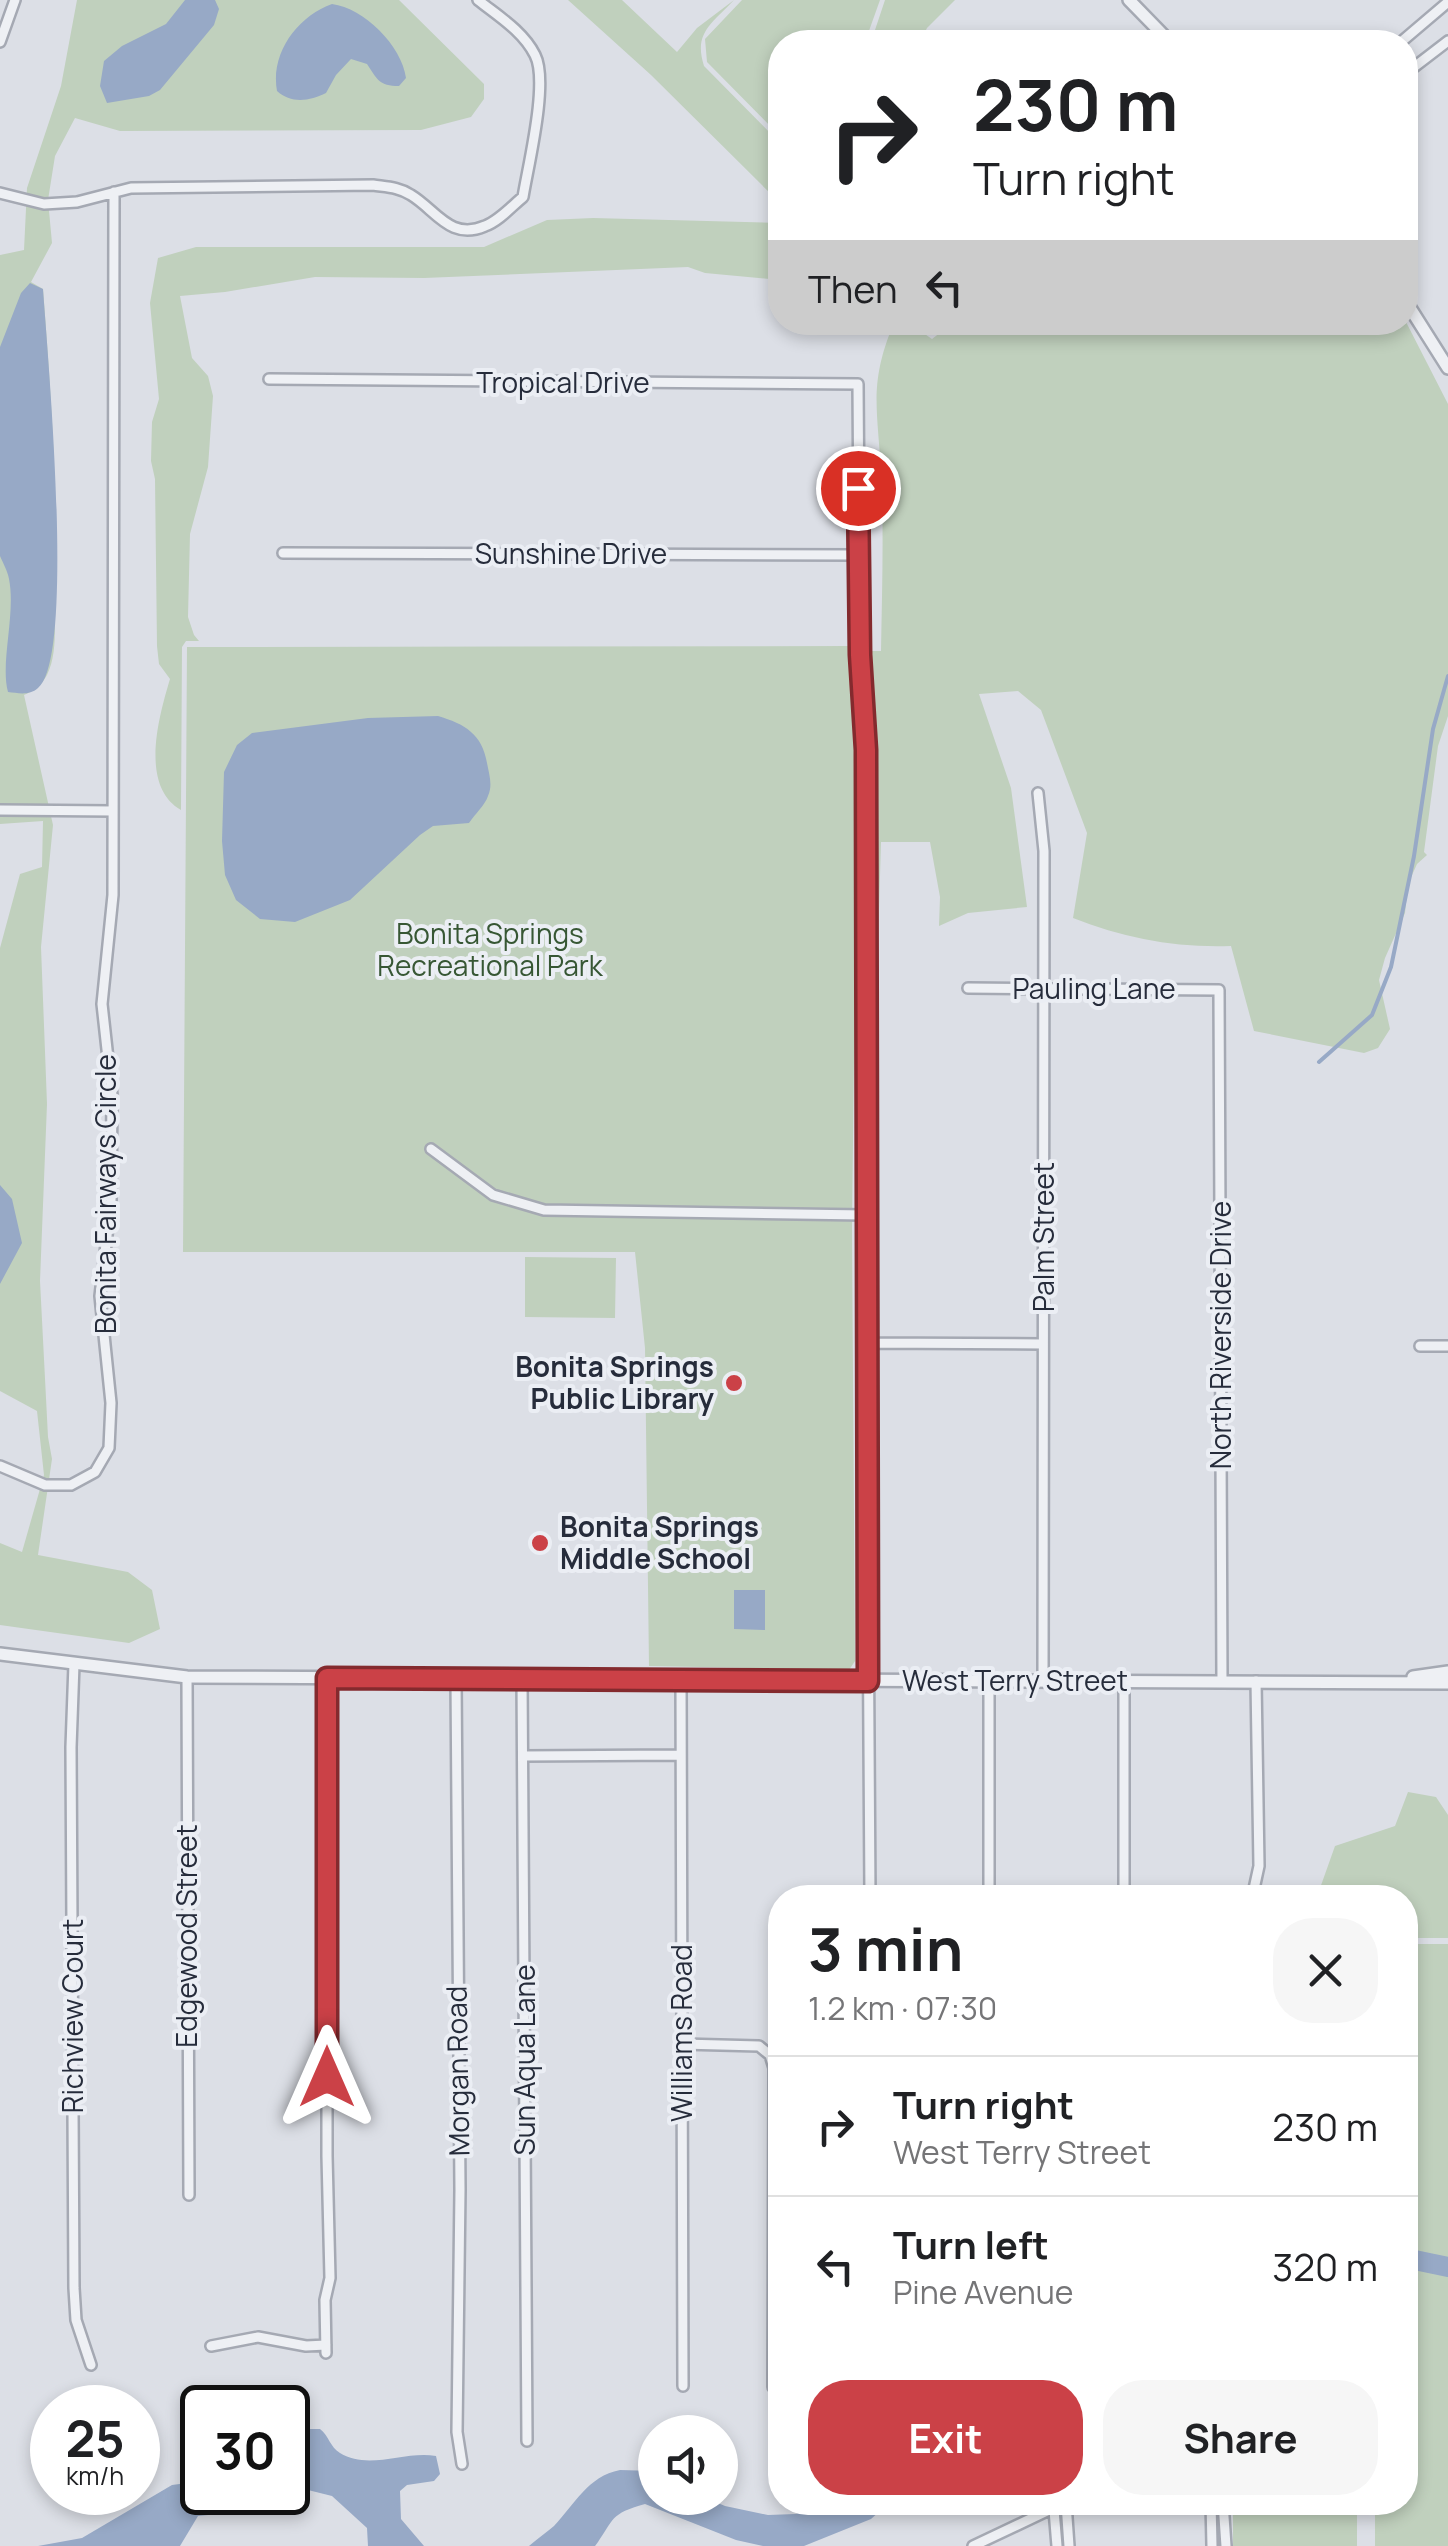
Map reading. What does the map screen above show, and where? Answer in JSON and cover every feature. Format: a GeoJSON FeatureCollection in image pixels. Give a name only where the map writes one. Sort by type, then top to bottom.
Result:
{"type":"FeatureCollection","features":[{"type":"Feature","properties":{"kind":"street"},"geometry":{"type":"LineString","coordinates":[[0,42],[15,0]]}},
{"type":"Feature","properties":{"kind":"street"},"geometry":{"type":"LineString","coordinates":[[0,193],[44,204],[77,202],[131,188],[373,185],[412,195],[443,224],[464,230],[486,226],[523,197],[538,112],[538,59],[524,37],[478,0]]}},
{"type":"Feature","properties":{"kind":"street"},"geometry":{"type":"LineString","coordinates":[[1129,0],[1158,30]]}},
{"type":"Feature","properties":{"kind":"street"},"geometry":{"type":"LineString","coordinates":[[1415,30],[1447,5]]}},
{"type":"Feature","properties":{"kind":"street"},"geometry":{"type":"LineString","coordinates":[[1418,64],[1448,41]]}},
{"type":"Feature","properties":{"kind":"street"},"geometry":{"type":"LineString","coordinates":[[0,810],[113,810],[114,192]]}},
{"type":"Feature","properties":{"kind":"street"},"geometry":{"type":"LineString","coordinates":[[1418,321],[1448,368]]}},
{"type":"Feature","properties":{"kind":"street","name":"Tropical Drive"},"geometry":{"type":"LineString","coordinates":[[269,379],[858,384],[858,555]]}},
{"type":"Feature","properties":{"kind":"street","name":"Sunshine Drive"},"geometry":{"type":"LineString","coordinates":[[283,553],[858,555]]}},
{"type":"Feature","properties":{"kind":"street"},"geometry":{"type":"LineString","coordinates":[[858,555],[866,750],[870,1885]]}},
{"type":"Feature","properties":{"kind":"street","name":"Palm Street"},"geometry":{"type":"LineString","coordinates":[[1038,793],[1044,851],[1043,1681]]}},
{"type":"Feature","properties":{"kind":"street","name":"Bonita Fairways Circle"},"geometry":{"type":"LineString","coordinates":[[0,1466],[45,1485],[72,1485],[95,1472],[109,1448],[110,1390],[100,1296],[111,1201],[112,1092],[102,1004],[113,895],[113,810]]}},
{"type":"Feature","properties":{"kind":"street","name":"Pauling Lane"},"geometry":{"type":"LineString","coordinates":[[968,988],[1219,990]]}},
{"type":"Feature","properties":{"kind":"street","name":"North Riverside Drive"},"geometry":{"type":"LineString","coordinates":[[1219,990],[1222,1681]]}},
{"type":"Feature","properties":{"kind":"street"},"geometry":{"type":"LineString","coordinates":[[431,1149],[493,1195],[544,1210],[865,1216]]}},
{"type":"Feature","properties":{"kind":"street"},"geometry":{"type":"LineString","coordinates":[[866,1344],[1043,1344]]}},
{"type":"Feature","properties":{"kind":"street"},"geometry":{"type":"LineString","coordinates":[[1420,1346],[1448,1346]]}},
{"type":"Feature","properties":{"kind":"street","name":"West Terry Street"},"geometry":{"type":"LineString","coordinates":[[0,1654],[187,1677],[1448,1683]]}},
{"type":"Feature","properties":{"kind":"street","name":"Richview Court"},"geometry":{"type":"LineString","coordinates":[[74,1664],[74,2288],[76,2320],[91,2365]]}},
{"type":"Feature","properties":{"kind":"street","name":"West Terry Street"},"geometry":{"type":"LineString","coordinates":[[1371,1682],[1448,1672]]}},
{"type":"Feature","properties":{"kind":"street","name":"Edgewood Street"},"geometry":{"type":"LineString","coordinates":[[187,1677],[189,2195]]}},
{"type":"Feature","properties":{"kind":"street"},"geometry":{"type":"LineString","coordinates":[[211,2346],[258,2337],[326,2349],[325,2300],[330,2278],[327,1678]]}},
{"type":"Feature","properties":{"kind":"street","name":"Morgan Road"},"geometry":{"type":"LineString","coordinates":[[456,1679],[460,2190],[457,2432],[462,2464]]}},
{"type":"Feature","properties":{"kind":"street","name":"Sun Aqua Lane"},"geometry":{"type":"LineString","coordinates":[[522,1679],[528,2441]]}},
{"type":"Feature","properties":{"kind":"street","name":"Williams Road"},"geometry":{"type":"LineString","coordinates":[[680,1680],[683,2386]]}},
{"type":"Feature","properties":{"kind":"street"},"geometry":{"type":"LineString","coordinates":[[989,1681],[990,1885]]}},
{"type":"Feature","properties":{"kind":"street"},"geometry":{"type":"LineString","coordinates":[[1124,1681],[1124,1885]]}},
{"type":"Feature","properties":{"kind":"street"},"geometry":{"type":"LineString","coordinates":[[1256,1682],[1256,1885]]}},
{"type":"Feature","properties":{"kind":"street"},"geometry":{"type":"LineString","coordinates":[[523,1756],[681,1755]]}},
{"type":"Feature","properties":{"kind":"street"},"geometry":{"type":"LineString","coordinates":[[682,2044],[759,2046],[768,2053]]}},
{"type":"Feature","properties":{"kind":"street"},"geometry":{"type":"LineString","coordinates":[[972,2546],[1043,2515]]}},
{"type":"Feature","properties":{"kind":"street"},"geometry":{"type":"LineString","coordinates":[[1054,2515],[1057,2546]]}},
{"type":"Feature","properties":{"kind":"street"},"geometry":{"type":"LineString","coordinates":[[1067,2515],[1069,2546]]}},
{"type":"Feature","properties":{"kind":"street"},"geometry":{"type":"LineString","coordinates":[[1212,2515],[1212,2546]]}},
{"type":"Feature","properties":{"kind":"street"},"geometry":{"type":"LineString","coordinates":[[1224,2515],[1226,2546]]}},
{"type":"Feature","properties":{"kind":"green space"},"geometry":{"type":"Polygon","coordinates":[[[77,0],[399,0],[484,84],[484,99],[471,117],[421,130],[120,131],[75,118],[55,156],[48,200],[52,243],[31,282],[43,289],[49,367],[56,521],[55,638],[47,675],[24,695],[53,825],[41,947],[47,1104],[40,1281],[52,1459],[38,1555],[128,1572],[152,1590],[160,1629],[129,1643],[0,1625],[0,1543],[22,1552],[44,1475],[37,1411],[0,1391],[0,948],[20,874],[42,867],[43,821],[0,824],[0,255],[24,250],[27,188],[61,86],[77,0]]]}},
{"type":"Feature","properties":{"kind":"green space"},"geometry":{"type":"Polygon","coordinates":[[[568,0],[622,0],[677,52],[697,28],[734,0],[707,29],[701,54],[704,66],[768,131],[768,191],[651,75],[568,0]]]}},
{"type":"Feature","properties":{"kind":"green space"},"geometry":{"type":"Polygon","coordinates":[[[742,0],[880,0],[869,30],[768,30],[768,124],[707,62],[705,39],[742,0]]]}},
{"type":"Feature","properties":{"kind":"green space"},"geometry":{"type":"Polygon","coordinates":[[[885,0],[955,0],[926,30],[875,30],[885,0]]]}},
{"type":"Feature","properties":{"kind":"green space"},"geometry":{"type":"Polygon","coordinates":[[[547,220],[768,223],[768,279],[705,273],[688,267],[424,278],[315,277],[180,296],[192,358],[208,376],[213,396],[208,467],[190,534],[188,617],[199,641],[186,641],[182,647],[181,810],[168,799],[156,768],[158,730],[170,679],[159,664],[157,646],[155,479],[151,461],[152,422],[159,399],[150,303],[158,258],[196,247],[484,247],[547,220]]]}},
{"type":"Feature","properties":{"kind":"green space"},"geometry":{"type":"Polygon","coordinates":[[[889,335],[926,335],[932,339],[937,335],[1413,335],[1448,404],[1448,716],[1438,746],[1424,852],[1427,855],[1417,864],[1408,884],[1405,913],[1379,980],[1390,1029],[1378,1048],[1364,1053],[1254,1031],[1231,946],[1150,940],[1073,918],[1087,833],[1041,710],[1018,691],[979,694],[1011,788],[1027,907],[968,913],[939,926],[940,897],[930,842],[881,842],[870,1221],[857,1221],[862,798],[855,651],[881,651],[882,517],[877,397],[881,363],[889,335]]]}},
{"type":"Feature","properties":{"kind":"green space","name":"Bonita Springs Recreational Park"},"geometry":{"type":"Polygon","coordinates":[[[850,646],[857,798],[852,1228],[855,1661],[849,1670],[649,1666],[645,1348],[635,1252],[183,1252],[187,647],[850,646]]]}},
{"type":"Feature","properties":{"kind":"green space"},"geometry":{"type":"Polygon","coordinates":[[[525,1257],[616,1258],[615,1318],[525,1317],[525,1257]]]}},
{"type":"Feature","properties":{"kind":"green space"},"geometry":{"type":"Polygon","coordinates":[[[1408,1792],[1436,1797],[1448,1815],[1448,1938],[1418,1938],[1418,1885],[1321,1885],[1335,1846],[1395,1826],[1408,1792]]]}},
{"type":"Feature","properties":{"kind":"green space"},"geometry":{"type":"Polygon","coordinates":[[[1418,1944],[1448,1944],[1448,2546],[1375,2546],[1375,2515],[1418,2515],[1418,1944]]]}},
{"type":"Feature","properties":{"kind":"green space"},"geometry":{"type":"Polygon","coordinates":[[[1233,2515],[1357,2515],[1357,2546],[1233,2546],[1233,2515]]]}},
{"type":"Feature","properties":{"kind":"water"},"geometry":{"type":"Polygon","coordinates":[[[185,0],[215,0],[219,9],[214,25],[160,90],[149,96],[107,103],[100,86],[104,61],[122,46],[166,24],[185,0]]]}},
{"type":"Feature","properties":{"kind":"water"},"geometry":{"type":"Polygon","coordinates":[[[332,4],[356,13],[380,30],[403,66],[406,78],[399,86],[383,83],[367,64],[351,59],[320,96],[294,99],[277,91],[278,63],[289,38],[308,17],[332,4]]]}},
{"type":"Feature","properties":{"kind":"water"},"geometry":{"type":"Polygon","coordinates":[[[30,283],[43,289],[57,564],[49,665],[38,688],[23,693],[8,692],[6,680],[11,593],[0,556],[0,347],[21,293],[30,283]]]}},
{"type":"Feature","properties":{"kind":"water"},"geometry":{"type":"Polygon","coordinates":[[[438,716],[471,732],[485,753],[489,792],[469,823],[433,826],[350,900],[295,922],[260,919],[236,900],[225,875],[222,841],[224,772],[237,745],[252,733],[368,718],[438,716]]]}},
{"type":"Feature","properties":{"kind":"water"},"geometry":{"type":"Polygon","coordinates":[[[0,1185],[12,1199],[22,1243],[0,1284],[0,1185]]]}},
{"type":"Feature","properties":{"kind":"water"},"geometry":{"type":"Polygon","coordinates":[[[734,1590],[765,1590],[765,1630],[734,1629],[734,1590]]]}},
{"type":"Feature","properties":{"kind":"water"},"geometry":{"type":"Polygon","coordinates":[[[310,2429],[320,2429],[337,2451],[351,2458],[436,2456],[440,2474],[434,2481],[407,2485],[400,2491],[401,2519],[424,2546],[368,2546],[367,2528],[332,2496],[310,2490],[310,2429]]]}},
{"type":"Feature","properties":{"kind":"water"},"geometry":{"type":"Polygon","coordinates":[[[620,2470],[638,2471],[638,2506],[618,2515],[595,2546],[529,2546],[554,2526],[599,2478],[620,2470]]]}},
{"type":"Feature","properties":{"kind":"water"},"geometry":{"type":"Polygon","coordinates":[[[180,2484],[180,2515],[208,2515],[198,2516],[180,2546],[38,2546],[82,2538],[121,2515],[160,2515],[160,2492],[180,2484]]]}},
{"type":"Feature","properties":{"kind":"water"},"geometry":{"type":"Polygon","coordinates":[[[738,2509],[768,2515],[876,2515],[804,2546],[763,2546],[736,2540],[673,2515],[738,2515],[738,2509]]]}},
{"type":"Feature","properties":{"kind":"waterway"},"geometry":{"type":"LineString","coordinates":[[1319,1062],[1372,1015],[1391,967],[1414,856],[1433,729],[1448,676]]}},
{"type":"Feature","properties":{"kind":"waterway"},"geometry":{"type":"LineString","coordinates":[[1418,2261],[1448,2267]]}},
{"type":"Feature","properties":{"kind":"place","name":"Bonita Springs Public Library"},"geometry":{"type":"Point","coordinates":[734,1383]}},
{"type":"Feature","properties":{"kind":"place","name":"Bonita Springs Middle School"},"geometry":{"type":"Point","coordinates":[540,1543]}},
{"type":"Feature","properties":{"kind":"route"},"geometry":{"type":"LineString","coordinates":[[327,2077],[327,1678],[868,1681],[866,750],[860,655],[858,488]]}}]}
